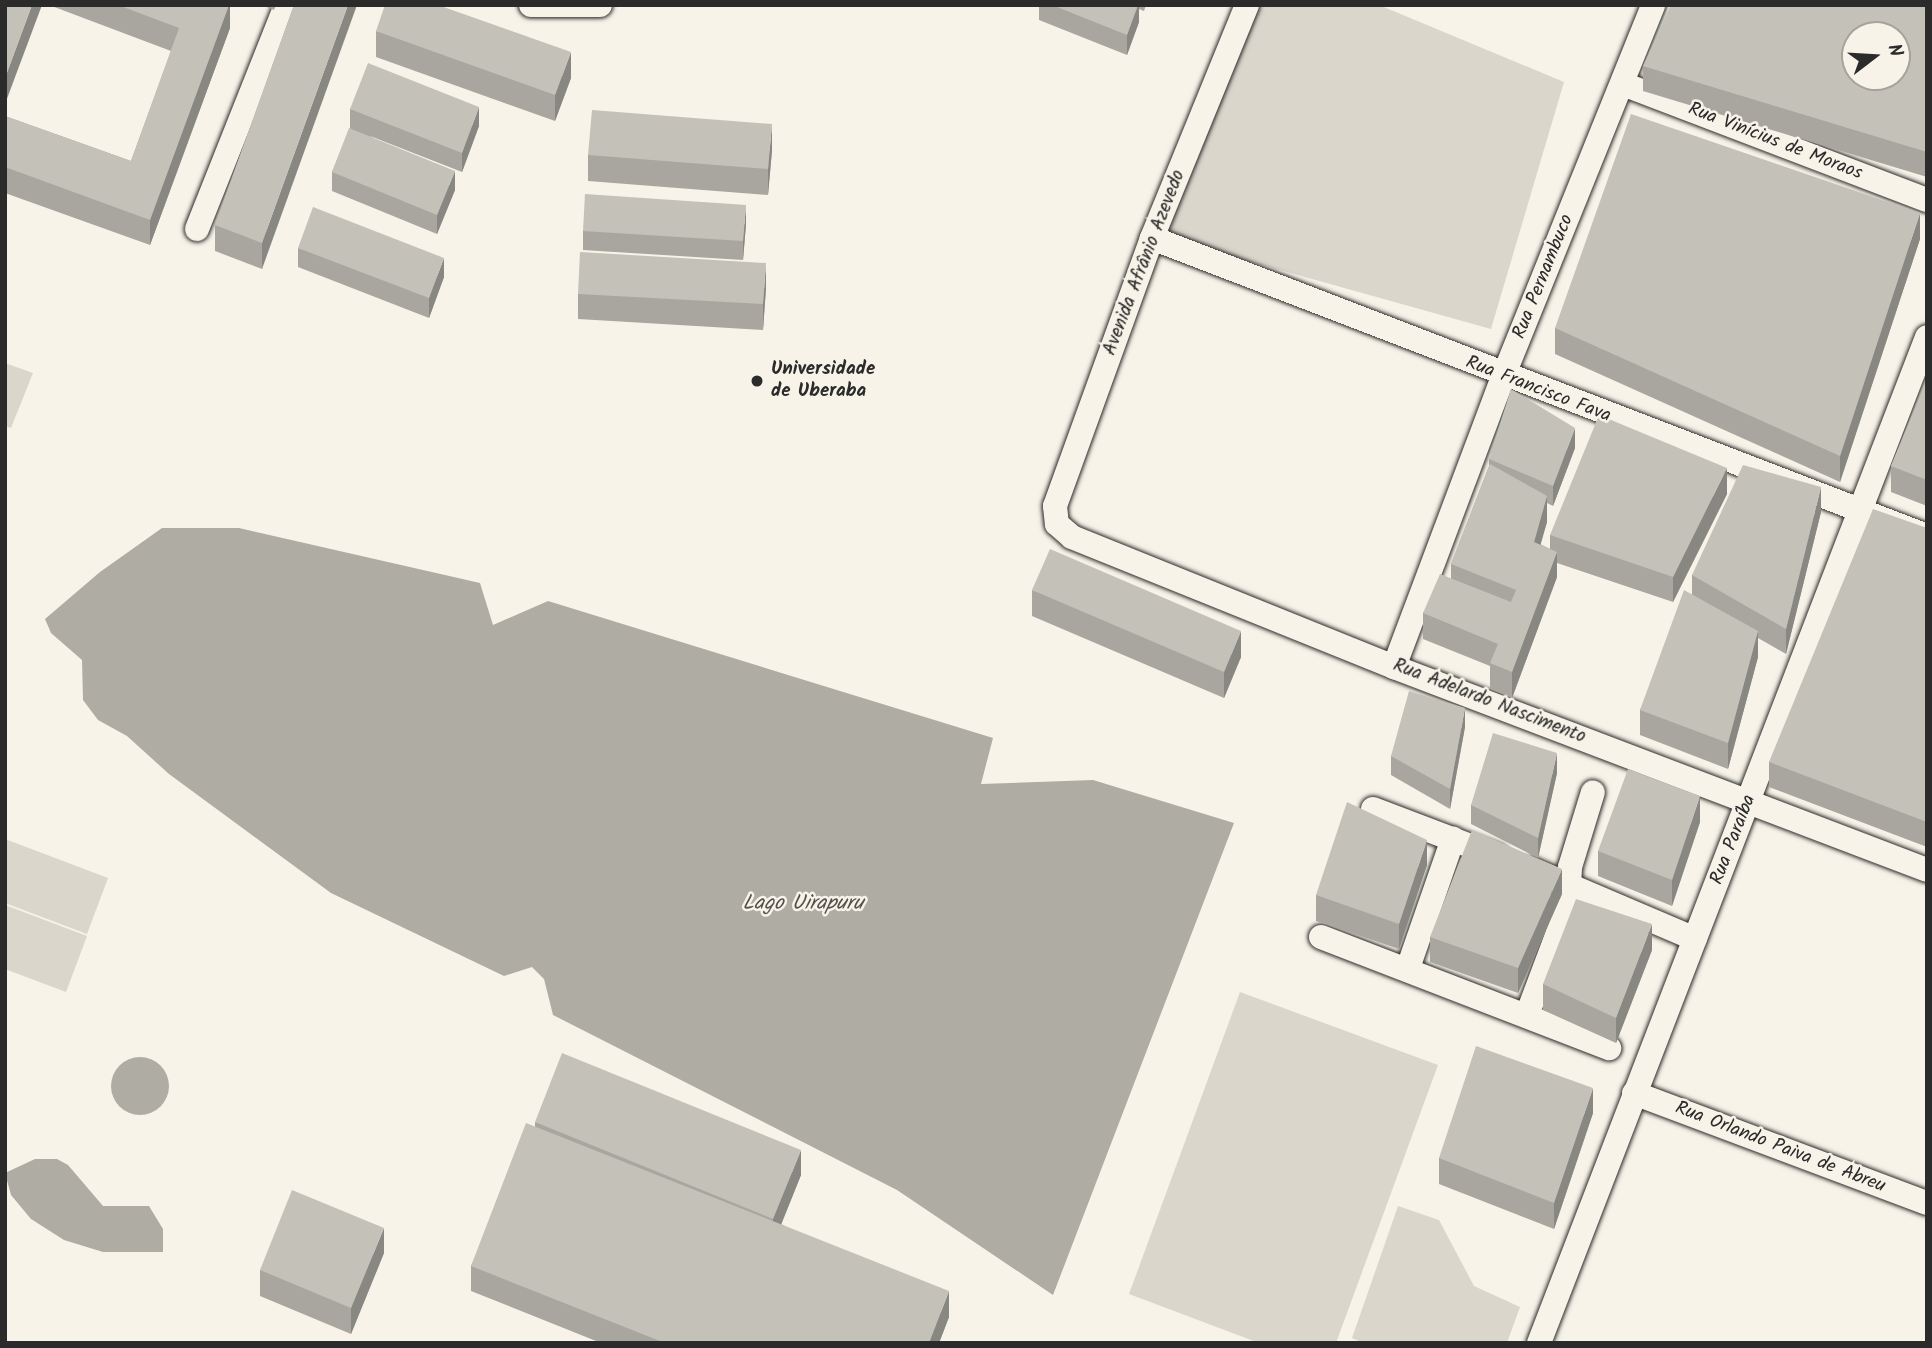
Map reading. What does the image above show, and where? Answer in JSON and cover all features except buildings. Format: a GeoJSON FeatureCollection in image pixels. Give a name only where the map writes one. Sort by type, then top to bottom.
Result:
{"type":"FeatureCollection","features":[{"type":"Feature","properties":{"kind":"street"},"geometry":{"type":"LineString","coordinates":[[197,229],[286,5]]}},
{"type":"Feature","properties":{"kind":"street"},"geometry":{"type":"LineString","coordinates":[[531,5],[600,5]]}},
{"type":"Feature","properties":{"kind":"street","name":"Avenida Afrânio Azevedo"},"geometry":{"type":"LineString","coordinates":[[1057,524],[1055,506],[1152,239],[1247,5]]}},
{"type":"Feature","properties":{"kind":"street","name":"Rua Pernambuco"},"geometry":{"type":"LineString","coordinates":[[1394,667],[1503,377],[1653,5]]}},
{"type":"Feature","properties":{"kind":"street","name":"Rua Vinícius de Moraos"},"geometry":{"type":"LineString","coordinates":[[1623,83],[1927,200]]}},
{"type":"Feature","properties":{"kind":"street","name":"Rua Francisco Fava"},"geometry":{"type":"LineString","coordinates":[[1152,239],[1503,377],[1927,536]]}},
{"type":"Feature","properties":{"kind":"street","name":"Rua Paraíba"},"geometry":{"type":"LineString","coordinates":[[1539,1343],[1927,337]]}},
{"type":"Feature","properties":{"kind":"street","name":"Rua Adelardo Nascimento"},"geometry":{"type":"LineString","coordinates":[[1057,524],[1072,537],[1394,667],[1927,870]]}},
{"type":"Feature","properties":{"kind":"street"},"geometry":{"type":"LineString","coordinates":[[1527,1015],[1562,927],[1574,849],[1593,792]]}},
{"type":"Feature","properties":{"kind":"street"},"geometry":{"type":"LineString","coordinates":[[1373,810],[1570,884],[1695,939]]}},
{"type":"Feature","properties":{"kind":"street"},"geometry":{"type":"LineString","coordinates":[[1408,968],[1453,839]]}},
{"type":"Feature","properties":{"kind":"street"},"geometry":{"type":"LineString","coordinates":[[1321,937],[1408,968],[1609,1048]]}},
{"type":"Feature","properties":{"kind":"street","name":"Rua Orlando Paiva de Abreu"},"geometry":{"type":"LineString","coordinates":[[1634,1093],[1927,1203]]}},
{"type":"Feature","properties":{"kind":"shaded area"},"geometry":{"type":"Polygon","coordinates":[[[1257,5],[1379,5],[1564,82],[1491,329],[1165,238],[1257,5]]]}},
{"type":"Feature","properties":{"kind":"shaded area"},"geometry":{"type":"Polygon","coordinates":[[[5,363],[33,373],[11,428],[5,426],[5,363]]]}},
{"type":"Feature","properties":{"kind":"shaded area"},"geometry":{"type":"Polygon","coordinates":[[[5,839],[108,878],[87,934],[5,903],[5,839]]]}},
{"type":"Feature","properties":{"kind":"shaded area"},"geometry":{"type":"Polygon","coordinates":[[[5,905],[87,936],[66,992],[5,969],[5,905]]]}},
{"type":"Feature","properties":{"kind":"shaded area"},"geometry":{"type":"Polygon","coordinates":[[[1240,992],[1438,1065],[1336,1343],[1259,1343],[1129,1294],[1240,992]]]}},
{"type":"Feature","properties":{"kind":"shaded area"},"geometry":{"type":"Polygon","coordinates":[[[1398,1206],[1439,1220],[1474,1286],[1520,1307],[1507,1343],[1363,1343],[1352,1338],[1398,1206]]]}},
{"type":"Feature","properties":{"kind":"water","name":"Lago Uirapuru"},"geometry":{"type":"Polygon","coordinates":[[[162,528],[239,528],[480,583],[493,625],[548,601],[993,738],[981,784],[1093,780],[1234,823],[1053,1295],[897,1190],[553,1015],[544,979],[532,967],[504,976],[331,893],[169,774],[127,736],[98,720],[83,700],[82,660],[51,633],[45,619],[100,572],[162,528]]]}},
{"type":"Feature","properties":{"kind":"water"},"geometry":{"type":"Polygon","coordinates":[[[140,1057],[161,1065],[169,1086],[161,1107],[140,1115],[119,1107],[111,1086],[119,1065],[140,1057]]]}},
{"type":"Feature","properties":{"kind":"water"},"geometry":{"type":"Polygon","coordinates":[[[35,1159],[57,1159],[68,1165],[103,1206],[149,1206],[163,1229],[163,1252],[103,1252],[64,1240],[31,1219],[11,1195],[5,1173],[35,1159]]]}},
{"type":"Feature","properties":{"kind":"place","name":"Universidade de Uberaba"},"geometry":{"type":"Point","coordinates":[757,381]}}]}
